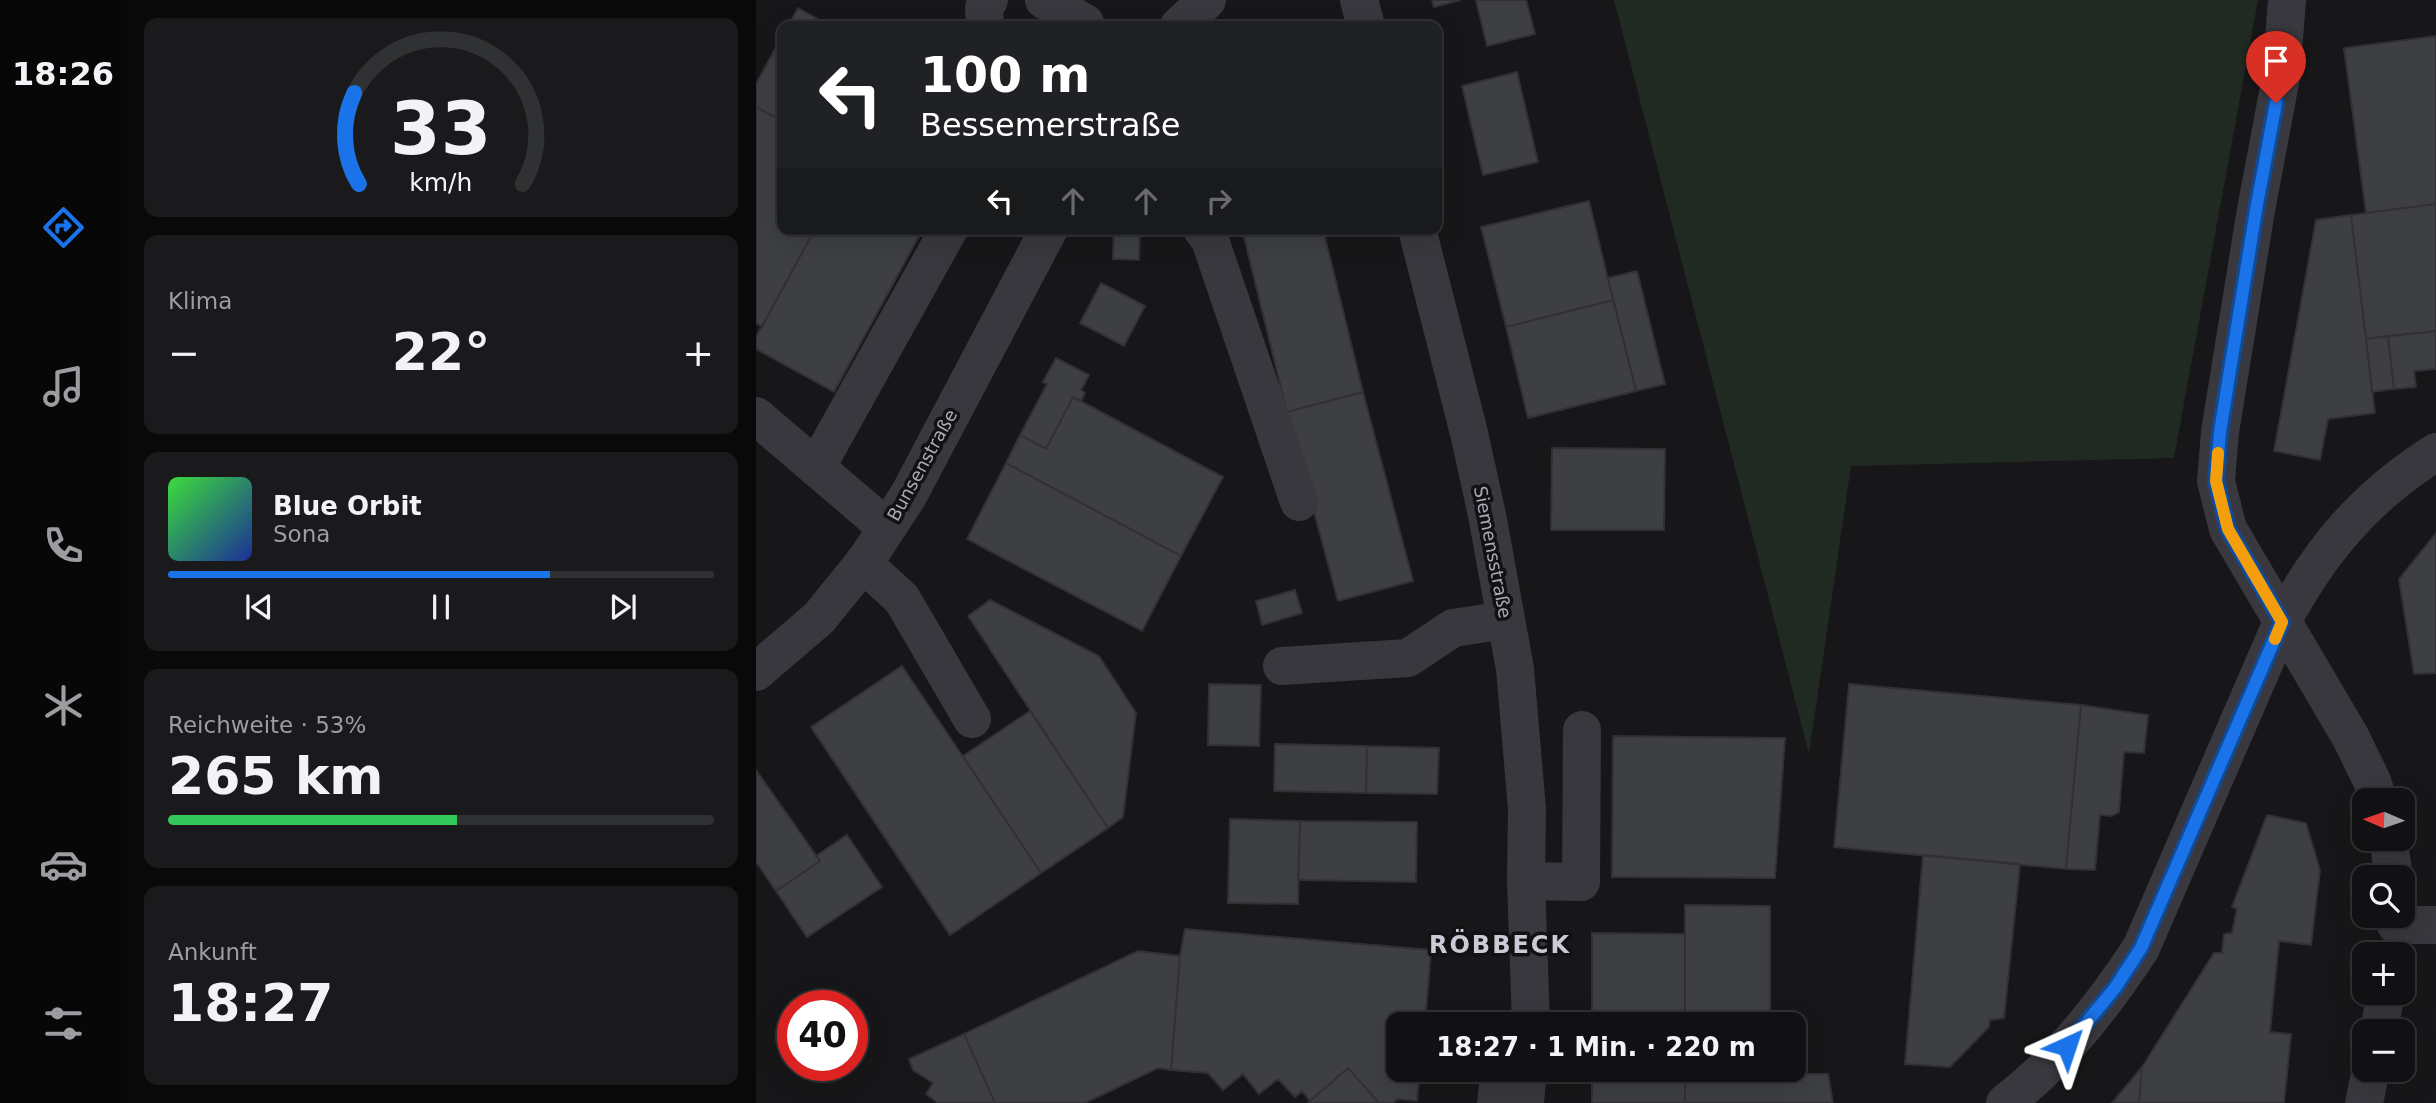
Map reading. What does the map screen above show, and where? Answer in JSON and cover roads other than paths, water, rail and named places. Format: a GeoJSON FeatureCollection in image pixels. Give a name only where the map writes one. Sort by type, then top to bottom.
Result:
{"type":"FeatureCollection","features":[{"type":"Feature","properties":{"kind":"street"},"geometry":{"type":"LineString","coordinates":[[985,21],[984,8],[989,0]]}},
{"type":"Feature","properties":{"kind":"street"},"geometry":{"type":"LineString","coordinates":[[1044,0],[1081,21]]}},
{"type":"Feature","properties":{"kind":"street"},"geometry":{"type":"LineString","coordinates":[[1184,21],[1207,0]]}},
{"type":"Feature","properties":{"kind":"street"},"geometry":{"type":"LineString","coordinates":[[1359,0],[1365,21]]}},
{"type":"Feature","properties":{"kind":"street"},"geometry":{"type":"LineString","coordinates":[[2287,0],[2281,77],[2256,210],[2220,432],[2216,481],[2228,529],[2350,737],[2374,788]]}},
{"type":"Feature","properties":{"kind":"street"},"geometry":{"type":"LineString","coordinates":[[816,468],[946,235]]}},
{"type":"Feature","properties":{"kind":"street","name":"Bunsenstraße"},"geometry":{"type":"LineString","coordinates":[[756,672],[819,618],[863,563],[908,496],[1046,235]]}},
{"type":"Feature","properties":{"kind":"street"},"geometry":{"type":"LineString","coordinates":[[1206,235],[1299,502]]}},
{"type":"Feature","properties":{"kind":"street","name":"Siemensstraße"},"geometry":{"type":"LineString","coordinates":[[1419,235],[1469,433],[1515,669],[1527,809],[1526,881],[1531,1012]]}},
{"type":"Feature","properties":{"kind":"street"},"geometry":{"type":"LineString","coordinates":[[756,416],[887,527]]}},
{"type":"Feature","properties":{"kind":"street"},"geometry":{"type":"LineString","coordinates":[[2005,1103],[2050,1065],[2085,1027],[2141,948],[2282,622],[2303,582],[2330,544],[2361,509],[2396,479],[2436,452]]}},
{"type":"Feature","properties":{"kind":"street"},"geometry":{"type":"LineString","coordinates":[[863,563],[902,598],[972,719]]}},
{"type":"Feature","properties":{"kind":"street"},"geometry":{"type":"LineString","coordinates":[[1282,666],[1408,659],[1452,628],[1506,620]]}},
{"type":"Feature","properties":{"kind":"street"},"geometry":{"type":"LineString","coordinates":[[1526,881],[1581,881],[1582,730]]}},
{"type":"Feature","properties":{"kind":"street","name":"Siemensstraße"},"geometry":{"type":"LineString","coordinates":[[1507,1012],[1526,881]]}},
{"type":"Feature","properties":{"kind":"street"},"geometry":{"type":"LineString","coordinates":[[2395,931],[2436,925]]}},
{"type":"Feature","properties":{"kind":"street"},"geometry":{"type":"LineString","coordinates":[[1496,1103],[1498,1082]]}},
{"type":"Feature","properties":{"kind":"street"},"geometry":{"type":"LineString","coordinates":[[1525,1103],[1527,1082]]}},
{"type":"Feature","properties":{"kind":"street"},"geometry":{"type":"LineString","coordinates":[[2364,1103],[2368,1082]]}},
{"type":"Feature","properties":{"kind":"district","name":"RÖBBECK"},"geometry":{"type":"Point","coordinates":[1500,945]}}]}
